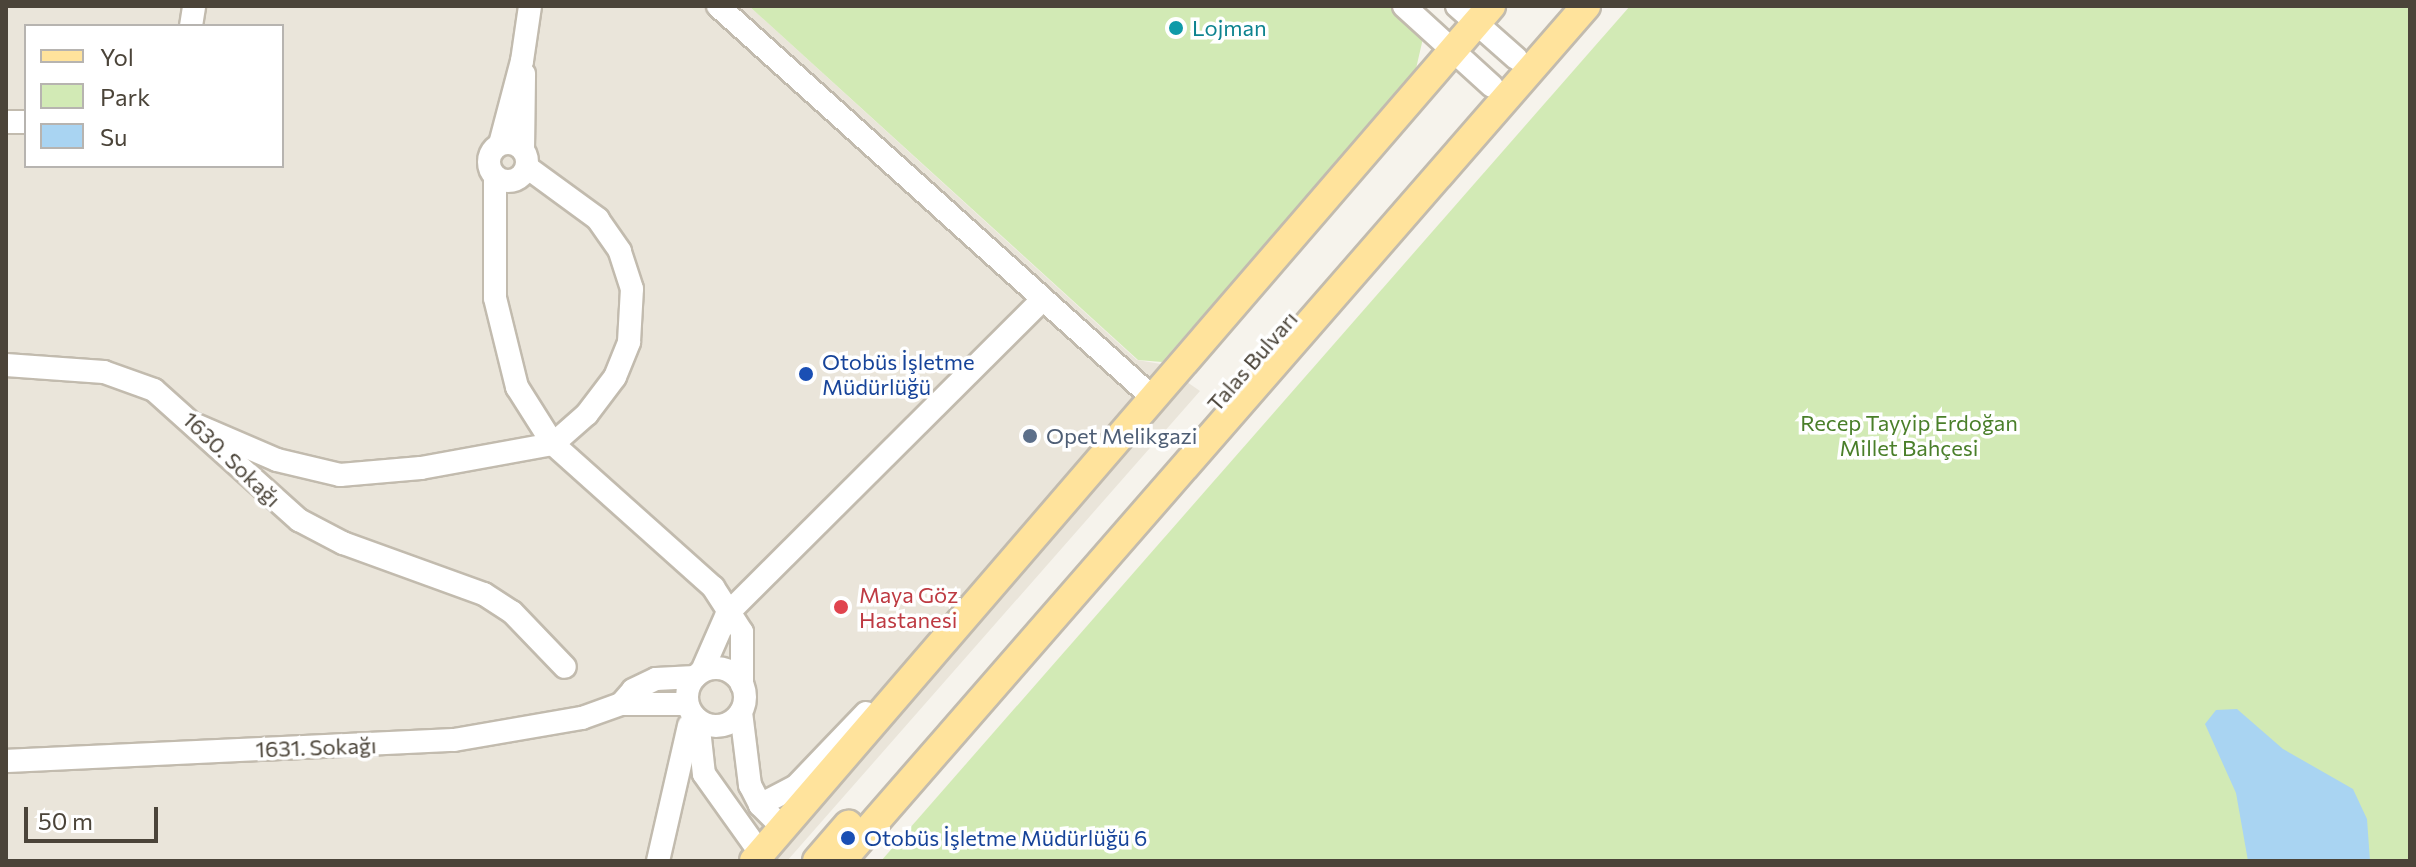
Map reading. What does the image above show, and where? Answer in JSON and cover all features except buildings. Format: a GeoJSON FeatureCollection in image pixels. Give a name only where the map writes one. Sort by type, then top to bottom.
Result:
{"type":"FeatureCollection","features":[{"type":"Feature","properties":{"kind":"main road","name":"Talas Bulvarı"},"geometry":{"type":"LineString","coordinates":[[817,861],[1561,6]]}},
{"type":"Feature","properties":{"kind":"main road"},"geometry":{"type":"LineString","coordinates":[[841,861],[1586,6]]}},
{"type":"Feature","properties":{"kind":"main road"},"geometry":{"type":"LineString","coordinates":[[758,857],[1452,50],[1475,11]]}},
{"type":"Feature","properties":{"kind":"street"},"geometry":{"type":"LineString","coordinates":[[530,6],[522,61],[514,168],[497,249],[495,298],[506,358],[530,414],[553,444],[703,577],[727,614],[736,620],[745,643],[741,712],[748,775],[760,805],[784,829]]}},
{"type":"Feature","properties":{"kind":"street"},"geometry":{"type":"LineString","coordinates":[[718,6],[1153,398]]}},
{"type":"Feature","properties":{"kind":"street"},"geometry":{"type":"LineString","coordinates":[[1404,6],[1492,86]]}},
{"type":"Feature","properties":{"kind":"street"},"geometry":{"type":"LineString","coordinates":[[1475,11],[1516,58]]}},
{"type":"Feature","properties":{"kind":"street"},"geometry":{"type":"LineString","coordinates":[[196,425],[277,460],[340,475],[421,468],[553,444],[587,414],[615,377],[629,342],[632,289],[620,251],[598,219],[514,168],[489,159],[500,144],[522,61]]}},
{"type":"Feature","properties":{"kind":"street"},"geometry":{"type":"LineString","coordinates":[[500,144],[512,143],[514,168]]}},
{"type":"Feature","properties":{"kind":"street"},"geometry":{"type":"LineString","coordinates":[[658,861],[698,674],[727,614],[1043,299]]}},
{"type":"Feature","properties":{"kind":"street","name":"1630. Sokağı"},"geometry":{"type":"LineString","coordinates":[[6,365],[121,376],[170,400],[260,489],[299,520],[343,543],[484,594],[512,612],[565,667]]}},
{"type":"Feature","properties":{"kind":"street"},"geometry":{"type":"LineString","coordinates":[[760,805],[796,786],[964,617]]}},
{"type":"Feature","properties":{"kind":"street"},"geometry":{"type":"LineString","coordinates":[[698,674],[721,668],[742,685]]}},
{"type":"Feature","properties":{"kind":"street","name":"1631. Sokağı"},"geometry":{"type":"LineString","coordinates":[[621,704],[633,690],[656,679],[698,674]]}},
{"type":"Feature","properties":{"kind":"street","name":"1631. Sokağı"},"geometry":{"type":"LineString","coordinates":[[6,761],[454,740],[582,718],[621,704],[692,712]]}},
{"type":"Feature","properties":{"kind":"street"},"geometry":{"type":"LineString","coordinates":[[692,712],[716,726],[741,712]]}},
{"type":"Feature","properties":{"kind":"street"},"geometry":{"type":"LineString","coordinates":[[692,712],[698,756],[711,788],[758,857]]}},
{"type":"Feature","properties":{"kind":"street"},"geometry":{"type":"LineString","coordinates":[[672,805],[711,788]]}},
{"type":"Feature","properties":{"kind":"shaded area"},"geometry":{"type":"Polygon","coordinates":[[[6,6],[749,6],[1137,360],[1161,364],[1200,391],[787,861],[6,861],[6,6]]]}},
{"type":"Feature","properties":{"kind":"green space"},"geometry":{"type":"Polygon","coordinates":[[[749,6],[1414,6],[1424,34],[1415,73],[1162,362],[1138,360],[749,6]]]}},
{"type":"Feature","properties":{"kind":"green space","name":"Recep Tayyip Erdoğan Millet Bahçesi"},"geometry":{"type":"Polygon","coordinates":[[[1630,6],[2410,6],[2410,861],[881,861],[1630,6]]]}},
{"type":"Feature","properties":{"kind":"water"},"geometry":{"type":"Polygon","coordinates":[[[2237,709],[2283,749],[2353,789],[2367,819],[2370,861],[2248,861],[2236,793],[2205,724],[2216,710],[2237,709]]]}},
{"type":"Feature","properties":{"kind":"place","name":"Lojman"},"geometry":{"type":"Point","coordinates":[1176,28]}},
{"type":"Feature","properties":{"kind":"place","name":"Otobüs İşletme Müdürlüğü"},"geometry":{"type":"Point","coordinates":[806,374]}},
{"type":"Feature","properties":{"kind":"place","name":"Opet Melikgazi"},"geometry":{"type":"Point","coordinates":[1030,436]}},
{"type":"Feature","properties":{"kind":"place","name":"Maya Göz Hastanesi"},"geometry":{"type":"Point","coordinates":[841,607]}},
{"type":"Feature","properties":{"kind":"place","name":"Otobüs İşletme Müdürlüğü 6"},"geometry":{"type":"Point","coordinates":[848,838]}}]}
